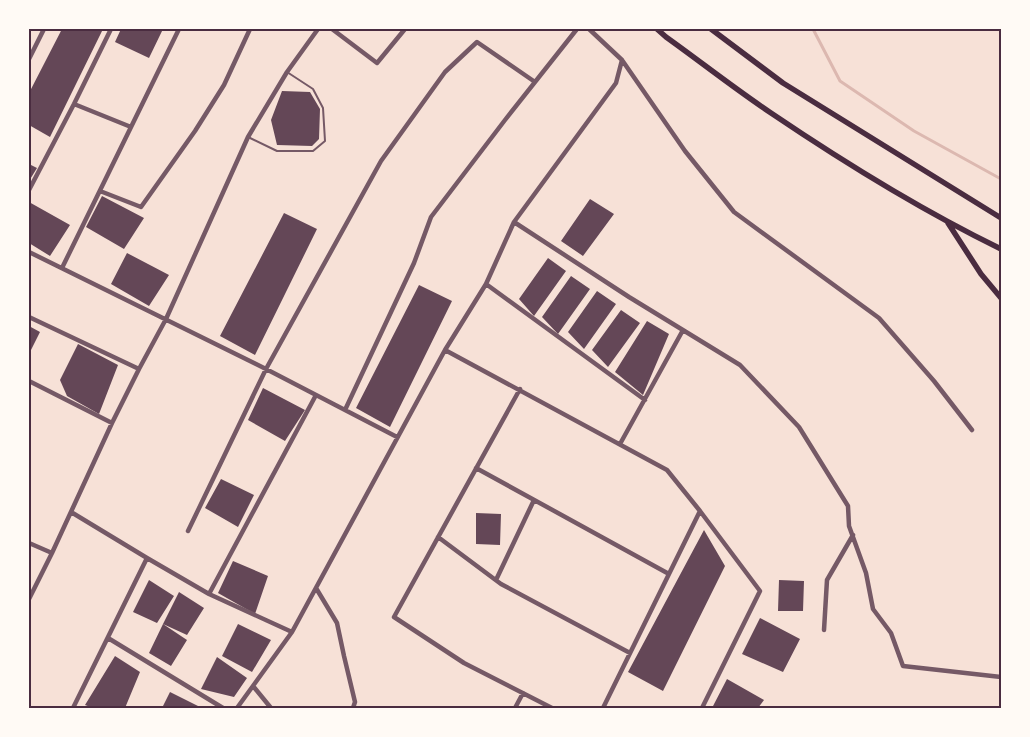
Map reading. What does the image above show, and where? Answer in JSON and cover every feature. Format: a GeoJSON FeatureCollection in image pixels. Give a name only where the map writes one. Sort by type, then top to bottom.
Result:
{"type":"FeatureCollection","features":[{"type":"Feature","properties":{"kind":"main road"},"geometry":{"type":"LineString","coordinates":[[656,29],[770,113],[870,176],[947,221],[1001,249]]}},
{"type":"Feature","properties":{"kind":"main road"},"geometry":{"type":"LineString","coordinates":[[711,29],[783,83],[1001,218]]}},
{"type":"Feature","properties":{"kind":"main road"},"geometry":{"type":"LineString","coordinates":[[947,221],[981,274],[1001,298]]}},
{"type":"Feature","properties":{"kind":"street"},"geometry":{"type":"LineString","coordinates":[[29,59],[44,29]]}},
{"type":"Feature","properties":{"kind":"street"},"geometry":{"type":"LineString","coordinates":[[29,190],[111,29]]}},
{"type":"Feature","properties":{"kind":"street"},"geometry":{"type":"LineString","coordinates":[[62,268],[179,29]]}},
{"type":"Feature","properties":{"kind":"street"},"geometry":{"type":"LineString","coordinates":[[100,191],[141,207],[195,131],[224,85],[250,29]]}},
{"type":"Feature","properties":{"kind":"street"},"geometry":{"type":"LineString","coordinates":[[29,599],[112,423],[166,320],[248,137],[287,72],[318,29]]}},
{"type":"Feature","properties":{"kind":"street"},"geometry":{"type":"LineString","coordinates":[[332,29],[377,63],[404,29]]}},
{"type":"Feature","properties":{"kind":"street"},"geometry":{"type":"LineString","coordinates":[[345,410],[414,263],[431,216],[577,29]]}},
{"type":"Feature","properties":{"kind":"street"},"geometry":{"type":"LineString","coordinates":[[589,29],[622,60],[685,151],[734,212],[879,318],[934,381],[972,430]]}},
{"type":"Feature","properties":{"kind":"street"},"geometry":{"type":"LineString","coordinates":[[188,531],[266,369],[381,161],[446,72],[477,42],[535,82]]}},
{"type":"Feature","properties":{"kind":"street"},"geometry":{"type":"LineString","coordinates":[[236,708],[292,632],[445,350],[486,284],[514,222],[616,83],[622,60]]}},
{"type":"Feature","properties":{"kind":"street"},"geometry":{"type":"LineString","coordinates":[[74,104],[131,127]]}},
{"type":"Feature","properties":{"kind":"street"},"geometry":{"type":"LineString","coordinates":[[514,222],[629,297],[740,365],[799,427],[848,506],[852,535],[866,574],[873,609],[891,633],[903,666],[1001,677]]}},
{"type":"Feature","properties":{"kind":"street"},"geometry":{"type":"LineString","coordinates":[[29,252],[266,369],[397,437]]}},
{"type":"Feature","properties":{"kind":"street"},"geometry":{"type":"LineString","coordinates":[[486,284],[645,400]]}},
{"type":"Feature","properties":{"kind":"street"},"geometry":{"type":"LineString","coordinates":[[29,317],[139,369]]}},
{"type":"Feature","properties":{"kind":"street"},"geometry":{"type":"LineString","coordinates":[[620,444],[683,330]]}},
{"type":"Feature","properties":{"kind":"street"},"geometry":{"type":"LineString","coordinates":[[445,350],[667,470],[760,591],[702,708]]}},
{"type":"Feature","properties":{"kind":"street"},"geometry":{"type":"LineString","coordinates":[[29,381],[112,423]]}},
{"type":"Feature","properties":{"kind":"street"},"geometry":{"type":"LineString","coordinates":[[520,390],[394,617],[464,663],[552,708]]}},
{"type":"Feature","properties":{"kind":"street"},"geometry":{"type":"LineString","coordinates":[[209,594],[316,395]]}},
{"type":"Feature","properties":{"kind":"street"},"geometry":{"type":"LineString","coordinates":[[476,468],[669,574]]}},
{"type":"Feature","properties":{"kind":"street"},"geometry":{"type":"LineString","coordinates":[[496,580],[534,500]]}},
{"type":"Feature","properties":{"kind":"street"},"geometry":{"type":"LineString","coordinates":[[602,708],[700,511]]}},
{"type":"Feature","properties":{"kind":"street"},"geometry":{"type":"LineString","coordinates":[[71,512],[209,594],[292,632]]}},
{"type":"Feature","properties":{"kind":"street"},"geometry":{"type":"LineString","coordinates":[[824,630],[827,580],[852,535]]}},
{"type":"Feature","properties":{"kind":"street"},"geometry":{"type":"LineString","coordinates":[[438,537],[496,580],[630,653]]}},
{"type":"Feature","properties":{"kind":"street"},"geometry":{"type":"LineString","coordinates":[[29,543],[52,553]]}},
{"type":"Feature","properties":{"kind":"street"},"geometry":{"type":"LineString","coordinates":[[73,708],[147,558]]}},
{"type":"Feature","properties":{"kind":"street"},"geometry":{"type":"LineString","coordinates":[[316,588],[337,623],[354,702],[353,708]]}},
{"type":"Feature","properties":{"kind":"street"},"geometry":{"type":"LineString","coordinates":[[108,638],[223,708]]}},
{"type":"Feature","properties":{"kind":"street"},"geometry":{"type":"LineString","coordinates":[[252,686],[271,708]]}},
{"type":"Feature","properties":{"kind":"street"},"geometry":{"type":"LineString","coordinates":[[515,708],[523,694]]}},
{"type":"Feature","properties":{"kind":"lane"},"geometry":{"type":"LineString","coordinates":[[248,137],[277,151],[313,151],[325,141],[323,108],[313,89],[287,72]]}},
{"type":"Feature","properties":{"kind":"building"},"geometry":{"type":"Polygon","coordinates":[[[62,29],[103,29],[50,137],[29,125],[29,93],[62,29]]]}},
{"type":"Feature","properties":{"kind":"building"},"geometry":{"type":"Polygon","coordinates":[[[121,29],[163,29],[149,58],[115,42],[121,29]]]}},
{"type":"Feature","properties":{"kind":"building"},"geometry":{"type":"Polygon","coordinates":[[[282,91],[310,92],[320,109],[319,139],[312,146],[277,145],[271,120],[282,91]]]}},
{"type":"Feature","properties":{"kind":"building"},"geometry":{"type":"Polygon","coordinates":[[[29,164],[37,168],[29,181],[29,164]]]}},
{"type":"Feature","properties":{"kind":"building"},"geometry":{"type":"Polygon","coordinates":[[[102,196],[144,218],[124,249],[86,227],[102,196]]]}},
{"type":"Feature","properties":{"kind":"building"},"geometry":{"type":"Polygon","coordinates":[[[590,199],[614,214],[583,256],[561,241],[590,199]]]}},
{"type":"Feature","properties":{"kind":"building"},"geometry":{"type":"Polygon","coordinates":[[[29,202],[70,225],[50,256],[29,243],[29,202]]]}},
{"type":"Feature","properties":{"kind":"building"},"geometry":{"type":"Polygon","coordinates":[[[284,213],[317,229],[255,355],[220,336],[284,213]]]}},
{"type":"Feature","properties":{"kind":"building"},"geometry":{"type":"Polygon","coordinates":[[[127,253],[169,275],[149,306],[111,284],[127,253]]]}},
{"type":"Feature","properties":{"kind":"building"},"geometry":{"type":"Polygon","coordinates":[[[548,258],[566,271],[534,316],[519,299],[548,258]]]}},
{"type":"Feature","properties":{"kind":"building"},"geometry":{"type":"Polygon","coordinates":[[[571,276],[590,289],[558,334],[542,317],[571,276]]]}},
{"type":"Feature","properties":{"kind":"building"},"geometry":{"type":"Polygon","coordinates":[[[419,285],[452,301],[390,427],[356,408],[419,285]]]}},
{"type":"Feature","properties":{"kind":"building"},"geometry":{"type":"Polygon","coordinates":[[[597,291],[616,304],[584,349],[568,332],[597,291]]]}},
{"type":"Feature","properties":{"kind":"building"},"geometry":{"type":"Polygon","coordinates":[[[621,310],[640,323],[608,367],[592,350],[621,310]]]}},
{"type":"Feature","properties":{"kind":"building"},"geometry":{"type":"Polygon","coordinates":[[[647,321],[669,334],[643,395],[615,372],[647,321]]]}},
{"type":"Feature","properties":{"kind":"building"},"geometry":{"type":"Polygon","coordinates":[[[29,326],[40,332],[29,354],[29,326]]]}},
{"type":"Feature","properties":{"kind":"building"},"geometry":{"type":"Polygon","coordinates":[[[78,344],[118,365],[99,414],[67,396],[60,380],[78,344]]]}},
{"type":"Feature","properties":{"kind":"building"},"geometry":{"type":"Polygon","coordinates":[[[263,388],[305,410],[285,441],[248,420],[263,388]]]}},
{"type":"Feature","properties":{"kind":"building"},"geometry":{"type":"Polygon","coordinates":[[[221,479],[254,495],[238,527],[205,508],[221,479]]]}},
{"type":"Feature","properties":{"kind":"building"},"geometry":{"type":"Polygon","coordinates":[[[476,513],[501,514],[500,545],[476,544],[476,513]]]}},
{"type":"Feature","properties":{"kind":"building"},"geometry":{"type":"Polygon","coordinates":[[[704,530],[725,566],[663,691],[628,672],[704,530]]]}},
{"type":"Feature","properties":{"kind":"building"},"geometry":{"type":"Polygon","coordinates":[[[233,561],[268,576],[255,614],[218,593],[233,561]]]}},
{"type":"Feature","properties":{"kind":"building"},"geometry":{"type":"Polygon","coordinates":[[[149,580],[174,596],[157,623],[133,612],[149,580]]]}},
{"type":"Feature","properties":{"kind":"building"},"geometry":{"type":"Polygon","coordinates":[[[779,580],[804,581],[803,611],[778,611],[779,580]]]}},
{"type":"Feature","properties":{"kind":"building"},"geometry":{"type":"Polygon","coordinates":[[[179,592],[204,608],[187,635],[163,624],[179,592]]]}},
{"type":"Feature","properties":{"kind":"building"},"geometry":{"type":"Polygon","coordinates":[[[760,618],[800,639],[783,672],[742,654],[760,618]]]}},
{"type":"Feature","properties":{"kind":"building"},"geometry":{"type":"Polygon","coordinates":[[[163,624],[187,640],[171,666],[149,653],[163,624]]]}},
{"type":"Feature","properties":{"kind":"building"},"geometry":{"type":"Polygon","coordinates":[[[238,624],[271,640],[252,672],[222,656],[238,624]]]}},
{"type":"Feature","properties":{"kind":"building"},"geometry":{"type":"Polygon","coordinates":[[[115,656],[140,672],[125,708],[93,708],[85,705],[115,656]]]}},
{"type":"Feature","properties":{"kind":"building"},"geometry":{"type":"Polygon","coordinates":[[[217,657],[247,678],[234,697],[201,689],[217,657]]]}},
{"type":"Feature","properties":{"kind":"building"},"geometry":{"type":"Polygon","coordinates":[[[727,679],[764,700],[758,708],[712,708],[727,679]]]}},
{"type":"Feature","properties":{"kind":"building"},"geometry":{"type":"Polygon","coordinates":[[[170,692],[202,708],[162,708],[170,692]]]}},
{"type":"Feature","properties":{"kind":"waterway"},"geometry":{"type":"LineString","coordinates":[[813,29],[840,81],[914,131],[1001,179]]}}]}
